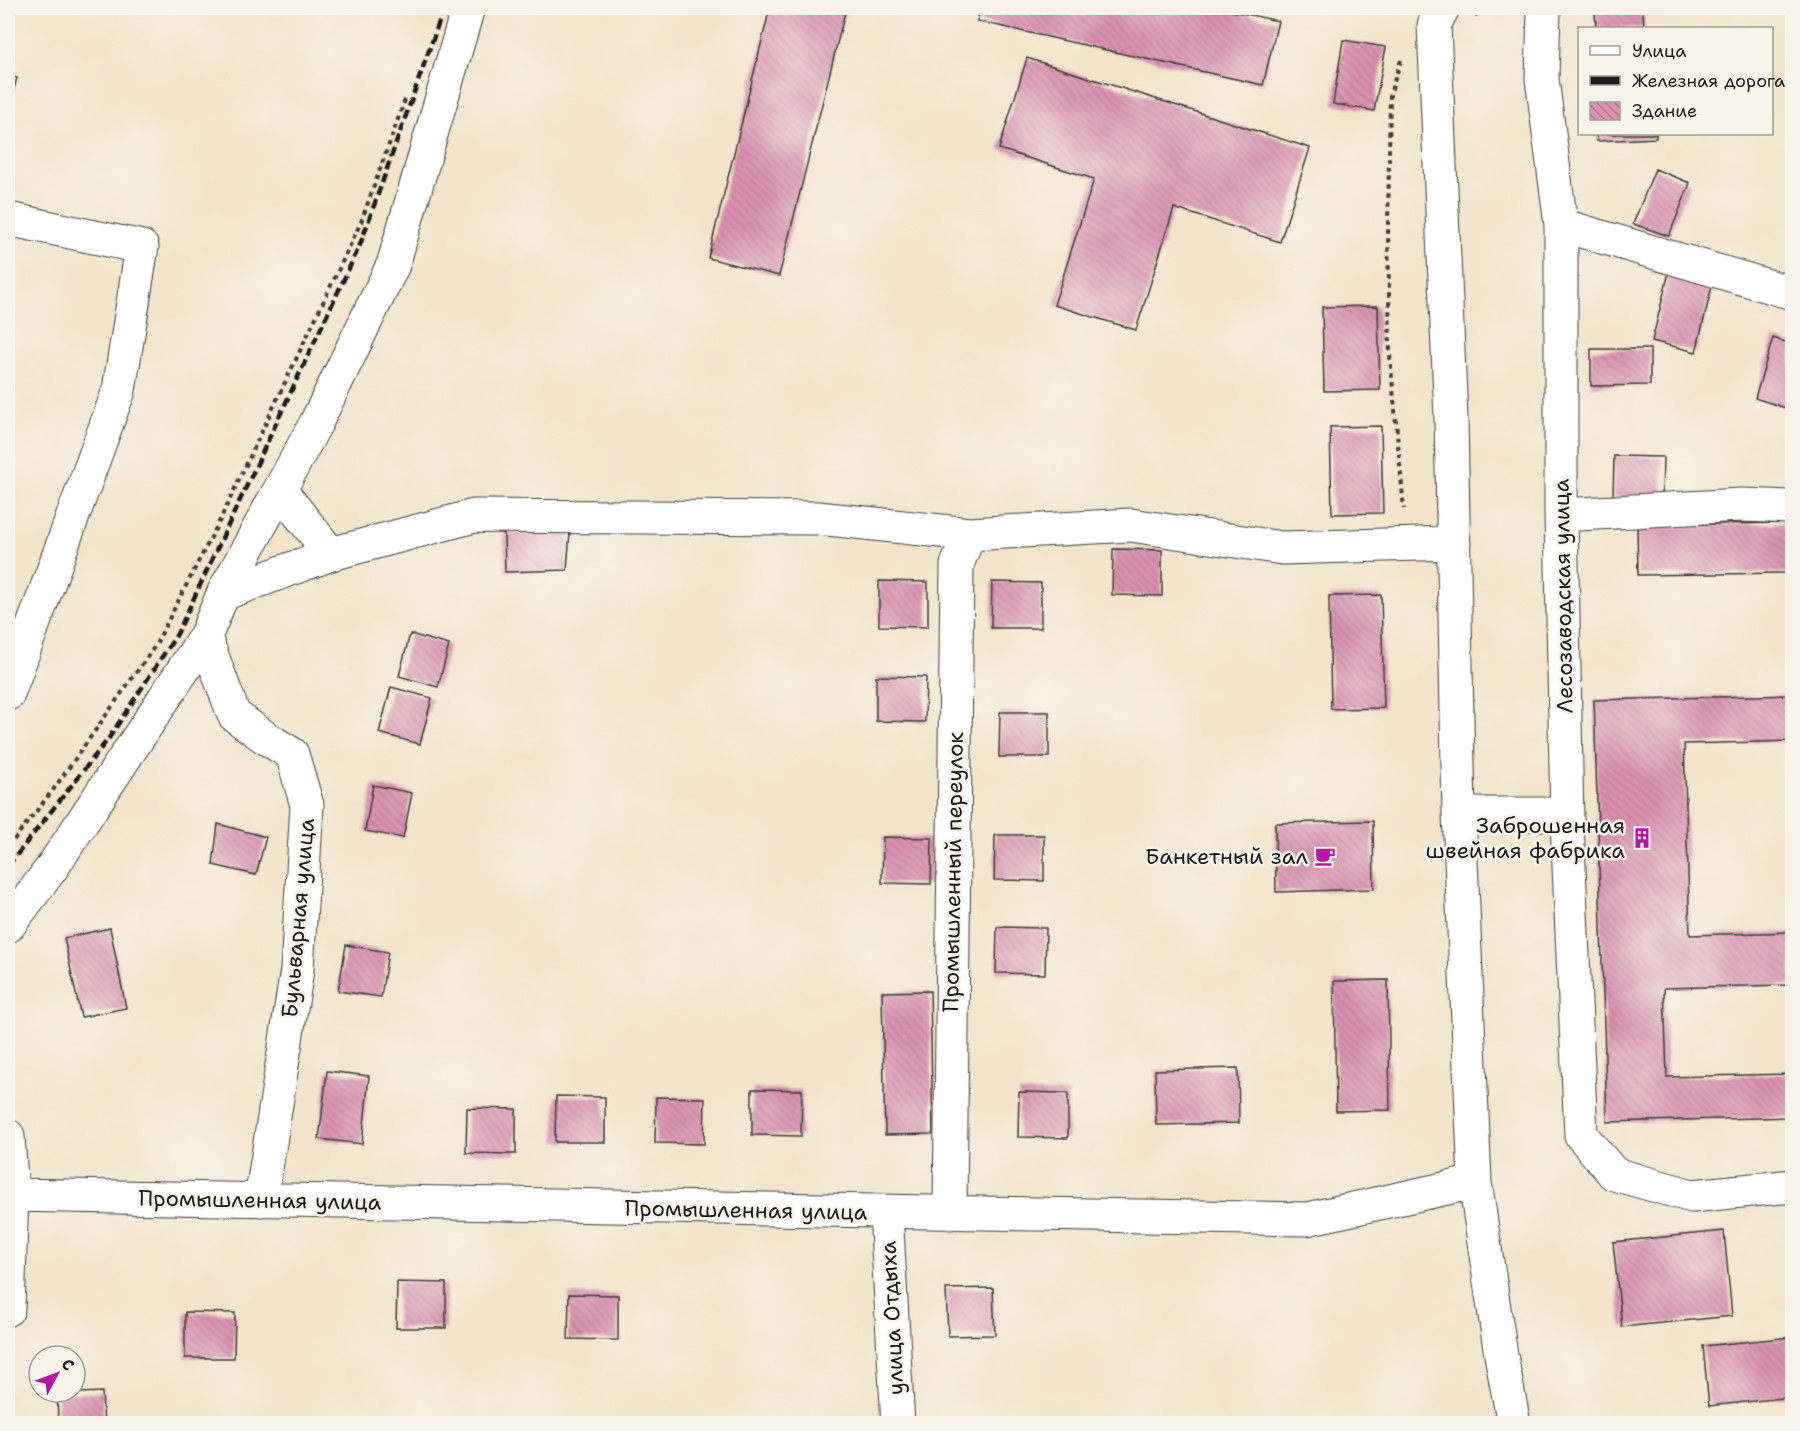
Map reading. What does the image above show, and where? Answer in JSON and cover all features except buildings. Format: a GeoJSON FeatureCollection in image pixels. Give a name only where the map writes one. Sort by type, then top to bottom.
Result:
{"type":"FeatureCollection","features":[{"type":"Feature","properties":{"kind":"street"},"geometry":{"type":"LineString","coordinates":[[8,926],[51,869],[206,637],[223,594],[316,423],[393,265],[468,8]]}},
{"type":"Feature","properties":{"kind":"street","name":"Лесозаводская улица"},"geometry":{"type":"LineString","coordinates":[[1544,8],[1542,79],[1561,225],[1561,515],[1567,814],[1581,1135],[1614,1174],[1692,1196],[1792,1186]]}},
{"type":"Feature","properties":{"kind":"street"},"geometry":{"type":"LineString","coordinates":[[1438,16],[1454,543],[1459,814],[1475,1182],[1501,1355],[1514,1424]]}},
{"type":"Feature","properties":{"kind":"street"},"geometry":{"type":"LineString","coordinates":[[8,219],[142,247],[119,390],[8,694]]}},
{"type":"Feature","properties":{"kind":"street"},"geometry":{"type":"LineString","coordinates":[[1561,225],[1792,293]]}},
{"type":"Feature","properties":{"kind":"street"},"geometry":{"type":"LineString","coordinates":[[280,490],[331,554]]}},
{"type":"Feature","properties":{"kind":"street"},"geometry":{"type":"LineString","coordinates":[[1561,515],[1741,505],[1792,507]]}},
{"type":"Feature","properties":{"kind":"street"},"geometry":{"type":"LineString","coordinates":[[223,594],[331,554],[474,516],[818,518],[969,534],[1131,525],[1282,548],[1454,543]]}},
{"type":"Feature","properties":{"kind":"street","name":"Промышленный переулок"},"geometry":{"type":"LineString","coordinates":[[950,1213],[957,565],[969,534]]}},
{"type":"Feature","properties":{"kind":"street","name":"Бульварная улица"},"geometry":{"type":"LineString","coordinates":[[206,637],[234,715],[292,754],[307,805],[297,970],[261,1200]]}},
{"type":"Feature","properties":{"kind":"street"},"geometry":{"type":"LineString","coordinates":[[1459,814],[1567,814]]}},
{"type":"Feature","properties":{"kind":"street"},"geometry":{"type":"LineString","coordinates":[[8,1136],[12,1195],[8,1309]]}},
{"type":"Feature","properties":{"kind":"street","name":"Промышленная улица"},"geometry":{"type":"LineString","coordinates":[[12,1195],[1307,1219],[1475,1182]]}},
{"type":"Feature","properties":{"kind":"street","name":"улица Отдыха"},"geometry":{"type":"LineString","coordinates":[[886,1212],[898,1424]]}},
{"type":"Feature","properties":{"kind":"path"},"geometry":{"type":"LineString","coordinates":[[1438,16],[1465,24],[1485,8]]}},
{"type":"Feature","properties":{"kind":"path"},"geometry":{"type":"LineString","coordinates":[[1403,55],[1390,94],[1388,227],[1390,356],[1404,510]]}},
{"type":"Feature","properties":{"kind":"path"},"geometry":{"type":"LineString","coordinates":[[8,847],[53,790],[155,646],[220,520],[361,222],[406,94]]}},
{"type":"Feature","properties":{"kind":"railway"},"geometry":{"type":"LineString","coordinates":[[8,866],[109,738],[177,634],[360,245],[444,8]]}},
{"type":"Feature","properties":{"kind":"place","name":"Заброшенная швейная фабрика"},"geometry":{"type":"Point","coordinates":[1642,838]}},
{"type":"Feature","properties":{"kind":"place","name":"Банкетный зал"},"geometry":{"type":"Point","coordinates":[1325,856]}}]}
